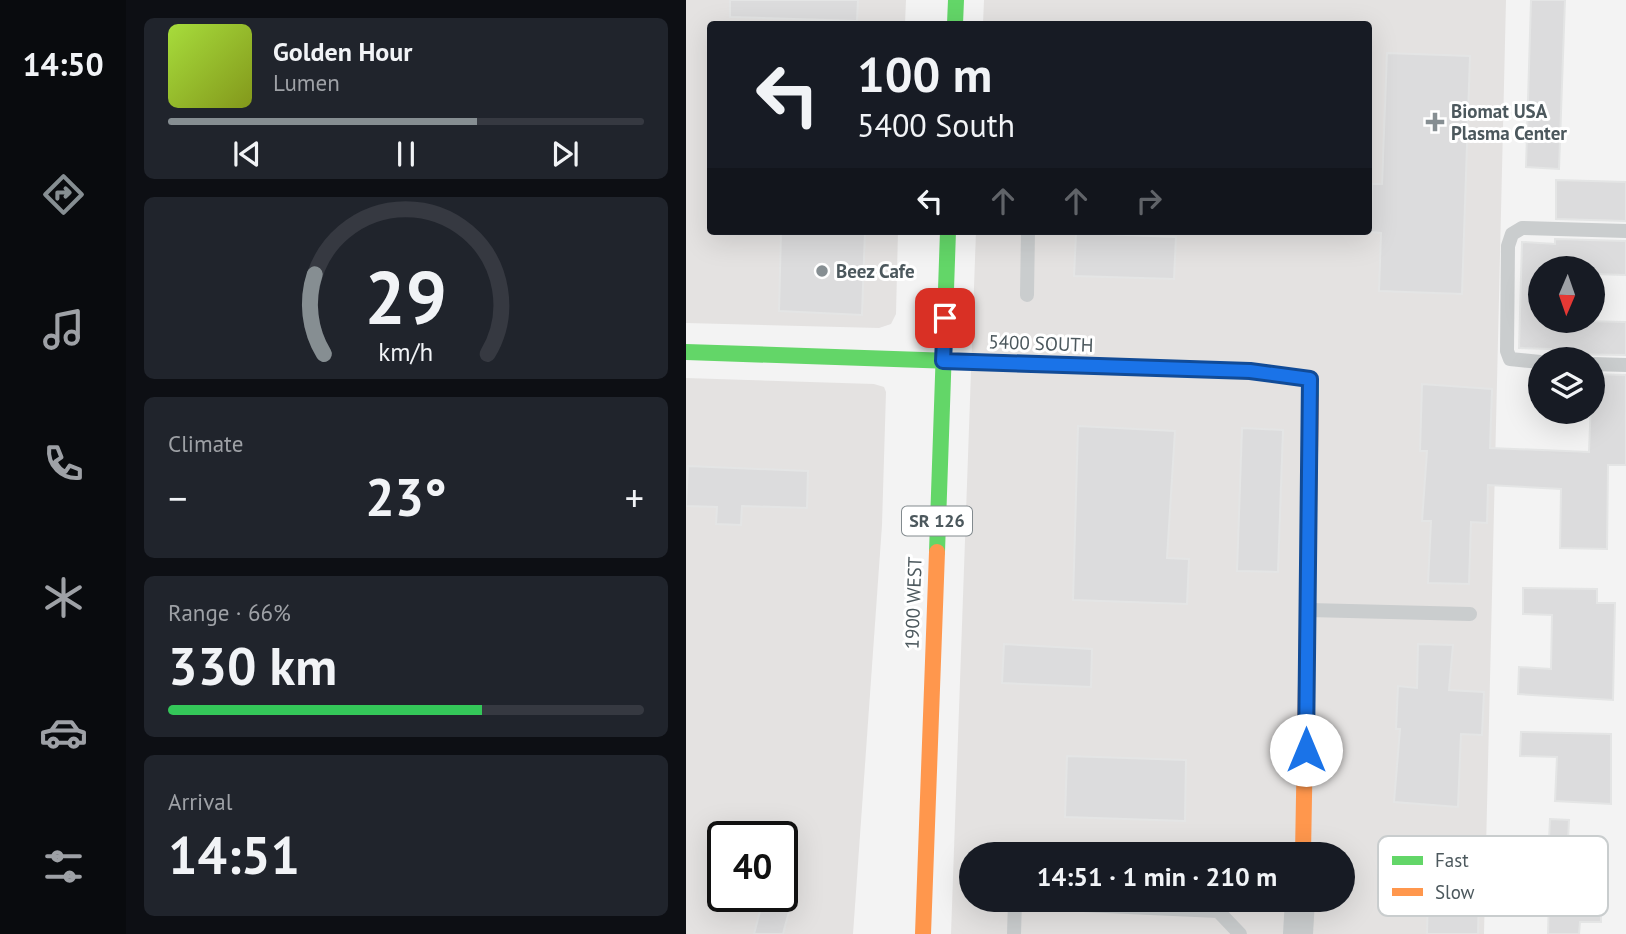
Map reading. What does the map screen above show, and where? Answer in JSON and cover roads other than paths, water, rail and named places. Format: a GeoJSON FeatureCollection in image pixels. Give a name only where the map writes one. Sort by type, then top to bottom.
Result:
{"type":"FeatureCollection","features":[{"type":"Feature","properties":{"kind":"street"},"geometry":{"type":"LineString","coordinates":[[955,21],[956,0]]}},
{"type":"Feature","properties":{"kind":"street","name":"1900 WEST"},"geometry":{"type":"LineString","coordinates":[[923,934],[948,235]]}},
{"type":"Feature","properties":{"kind":"street","name":"5400 SOUTH"},"geometry":{"type":"LineString","coordinates":[[686,352],[1250,371],[1310,379],[1308,610]]}},
{"type":"Feature","properties":{"kind":"street"},"geometry":{"type":"LineString","coordinates":[[1303,842],[1308,610]]}},
{"type":"Feature","properties":{"kind":"street"},"geometry":{"type":"LineString","coordinates":[[908,885],[927,810]]}},
{"type":"Feature","properties":{"kind":"street"},"geometry":{"type":"LineString","coordinates":[[1298,934],[1299,912]]}},
{"type":"Feature","properties":{"kind":"lane"},"geometry":{"type":"LineString","coordinates":[[1528,361],[1510,359],[1507,351],[1508,246],[1512,234],[1522,228],[1626,231]]}},
{"type":"Feature","properties":{"kind":"lane"},"geometry":{"type":"LineString","coordinates":[[1027,295],[1028,235]]}},
{"type":"Feature","properties":{"kind":"lane"},"geometry":{"type":"LineString","coordinates":[[1605,364],[1626,365]]}},
{"type":"Feature","properties":{"kind":"lane"},"geometry":{"type":"LineString","coordinates":[[1308,610],[1470,614]]}},
{"type":"Feature","properties":{"kind":"lane"},"geometry":{"type":"LineString","coordinates":[[1014,934],[1015,912]]}},
{"type":"Feature","properties":{"kind":"lane"},"geometry":{"type":"LineString","coordinates":[[1219,912],[1240,934]]}},
{"type":"Feature","properties":{"kind":"place","name":"Biomat USA Plasma Center"},"geometry":{"type":"Point","coordinates":[1435,122]}},
{"type":"Feature","properties":{"kind":"place","name":"Beez Cafe"},"geometry":{"type":"Point","coordinates":[822,271]}}]}
